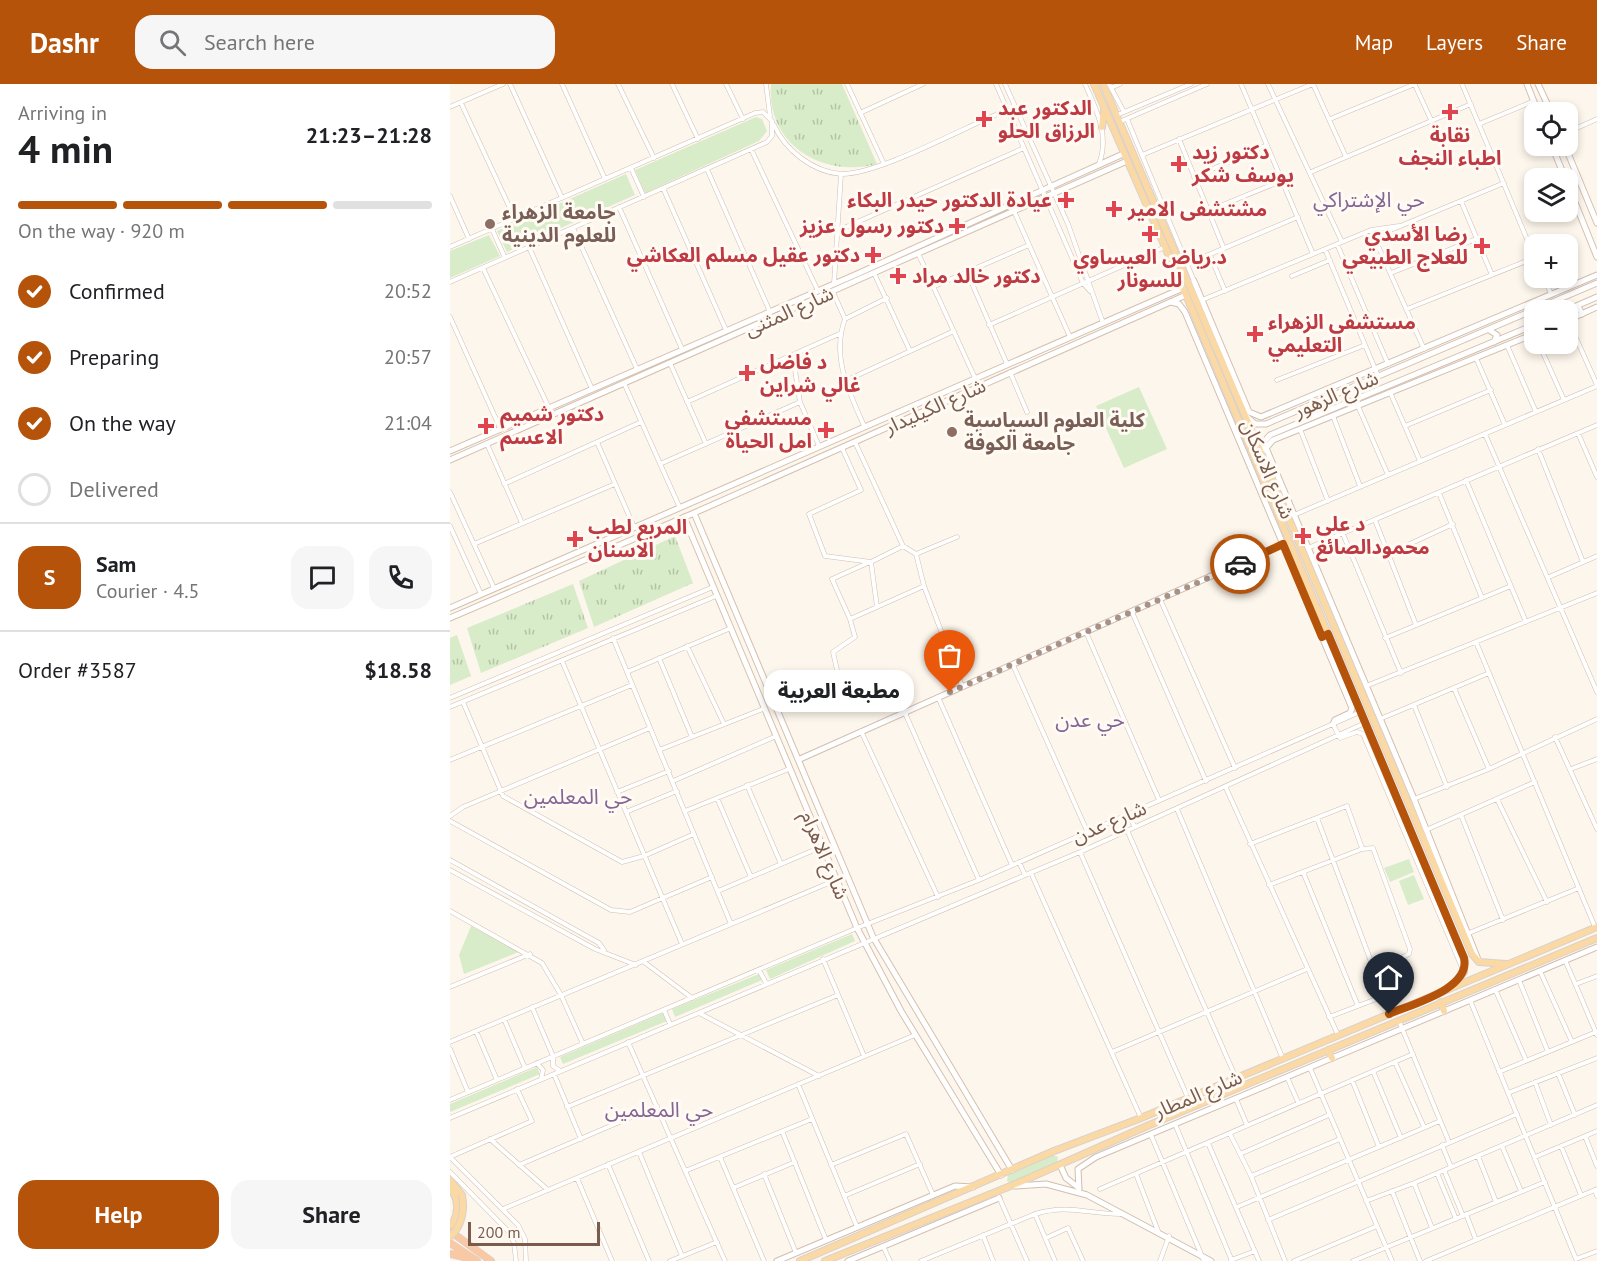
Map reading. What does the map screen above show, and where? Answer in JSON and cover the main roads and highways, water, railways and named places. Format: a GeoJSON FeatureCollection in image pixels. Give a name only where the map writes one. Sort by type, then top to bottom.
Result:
{"type":"FeatureCollection","features":[{"type":"Feature","properties":{"kind":"highway"},"geometry":{"type":"LineString","coordinates":[[450,1229],[491,1261]]}},
{"type":"Feature","properties":{"kind":"highway"},"geometry":{"type":"LineString","coordinates":[[450,1243],[476,1261]]}},
{"type":"Feature","properties":{"kind":"highway"},"geometry":{"type":"LineString","coordinates":[[450,1254],[476,1261]]}},
{"type":"Feature","properties":{"kind":"main road","name":"شارع الاسكان"},"geometry":{"type":"LineString","coordinates":[[1094,84],[1186,295],[1225,398],[1268,501],[1296,559],[1325,635],[1365,723],[1404,824],[1464,958],[1464,972],[1453,986]]}},
{"type":"Feature","properties":{"kind":"main road","name":"شارع الاسكان"},"geometry":{"type":"LineString","coordinates":[[1103,84],[1173,238],[1234,383],[1243,413],[1274,476],[1298,532],[1304,556],[1327,602],[1377,717],[1458,921],[1466,932],[1472,954],[1479,962],[1506,964]]}},
{"type":"Feature","properties":{"kind":"main road"},"geometry":{"type":"LineString","coordinates":[[1527,84],[1535,102]]}},
{"type":"Feature","properties":{"kind":"main road"},"geometry":{"type":"LineString","coordinates":[[1538,84],[1546,102]]}},
{"type":"Feature","properties":{"kind":"main road"},"geometry":{"type":"LineString","coordinates":[[1102,127],[1105,109]]}},
{"type":"Feature","properties":{"kind":"main road","name":"شارع المثنى"},"geometry":{"type":"LineString","coordinates":[[450,460],[852,284],[859,277],[1042,189],[1123,154]]}},
{"type":"Feature","properties":{"kind":"main road"},"geometry":{"type":"LineString","coordinates":[[1569,156],[1597,223]]}},
{"type":"Feature","properties":{"kind":"main road","name":"شارع المثنى"},"geometry":{"type":"LineString","coordinates":[[450,451],[848,277],[874,273],[1126,161]]}},
{"type":"Feature","properties":{"kind":"main road"},"geometry":{"type":"LineString","coordinates":[[1578,210],[1597,257]]}},
{"type":"Feature","properties":{"kind":"main road"},"geometry":{"type":"LineString","coordinates":[[1589,238],[1597,234]]}},
{"type":"Feature","properties":{"kind":"main road"},"geometry":{"type":"LineString","coordinates":[[1192,282],[1202,300],[1234,383],[1249,412],[1262,417],[1597,275]]}},
{"type":"Feature","properties":{"kind":"main road"},"geometry":{"type":"LineString","coordinates":[[848,277],[852,279],[852,284]]}},
{"type":"Feature","properties":{"kind":"main road","name":"شارع الزهور"},"geometry":{"type":"LineString","coordinates":[[1243,413],[1251,421],[1262,425],[1597,283]]}},
{"type":"Feature","properties":{"kind":"main road","name":"شارع الكيليدار"},"geometry":{"type":"LineString","coordinates":[[450,608],[679,506],[1183,288]]}},
{"type":"Feature","properties":{"kind":"main road"},"geometry":{"type":"LineString","coordinates":[[1167,295],[1171,302],[1178,303],[1184,309],[1208,356]]}},
{"type":"Feature","properties":{"kind":"main road","name":"شارع الكيليدار"},"geometry":{"type":"LineString","coordinates":[[450,618],[694,513],[1186,295]]}},
{"type":"Feature","properties":{"kind":"main road"},"geometry":{"type":"LineString","coordinates":[[1582,314],[1578,306],[1597,297]]}},
{"type":"Feature","properties":{"kind":"main road"},"geometry":{"type":"LineString","coordinates":[[1578,316],[1597,307]]}},
{"type":"Feature","properties":{"kind":"main road"},"geometry":{"type":"LineString","coordinates":[[1511,321],[1509,330],[1516,333]]}},
{"type":"Feature","properties":{"kind":"main road","name":"شارع الزهور"},"geometry":{"type":"LineString","coordinates":[[1262,455],[1263,443],[1270,435],[1524,329]]}},
{"type":"Feature","properties":{"kind":"main road"},"geometry":{"type":"LineString","coordinates":[[1489,330],[1496,333],[1494,342]]}},
{"type":"Feature","properties":{"kind":"main road"},"geometry":{"type":"LineString","coordinates":[[708,337],[707,343],[712,345]]}},
{"type":"Feature","properties":{"kind":"main road"},"geometry":{"type":"LineString","coordinates":[[1327,602],[1308,549],[1298,532],[1293,515],[1274,476],[1267,453],[1268,444],[1333,415],[1524,338]]}},
{"type":"Feature","properties":{"kind":"main road"},"geometry":{"type":"LineString","coordinates":[[697,343],[702,345],[702,350]]}},
{"type":"Feature","properties":{"kind":"main road"},"geometry":{"type":"LineString","coordinates":[[1439,364],[1442,371]]}},
{"type":"Feature","properties":{"kind":"main road"},"geometry":{"type":"LineString","coordinates":[[1370,393],[1373,399]]}},
{"type":"Feature","properties":{"kind":"main road"},"geometry":{"type":"LineString","coordinates":[[1312,416],[1309,409],[1320,401]]}},
{"type":"Feature","properties":{"kind":"main road"},"geometry":{"type":"LineString","coordinates":[[919,403],[917,409],[923,410]]}},
{"type":"Feature","properties":{"kind":"main road"},"geometry":{"type":"LineString","coordinates":[[870,435],[874,430],[899,419],[900,415],[895,414]]}},
{"type":"Feature","properties":{"kind":"main road"},"geometry":{"type":"LineString","coordinates":[[1268,501],[1283,544],[1325,635],[1352,709],[1349,714],[1335,720],[1334,724]]}},
{"type":"Feature","properties":{"kind":"main road","name":"شارع الاهرام"},"geometry":{"type":"LineString","coordinates":[[694,513],[800,759],[813,797],[867,925],[1012,1170]]}},
{"type":"Feature","properties":{"kind":"main road","name":"شارع الاهرام"},"geometry":{"type":"LineString","coordinates":[[684,517],[774,737],[803,801],[820,847],[856,928],[915,1035],[952,1092],[1000,1175]]}},
{"type":"Feature","properties":{"kind":"main road"},"geometry":{"type":"LineString","coordinates":[[800,759],[1283,544]]}},
{"type":"Feature","properties":{"kind":"main road"},"geometry":{"type":"LineString","coordinates":[[700,557],[711,552]]}},
{"type":"Feature","properties":{"kind":"main road"},"geometry":{"type":"LineString","coordinates":[[1296,559],[1304,556]]}},
{"type":"Feature","properties":{"kind":"main road"},"geometry":{"type":"LineString","coordinates":[[1303,576],[1312,572]]}},
{"type":"Feature","properties":{"kind":"main road"},"geometry":{"type":"LineString","coordinates":[[742,659],[750,661],[754,654]]}},
{"type":"Feature","properties":{"kind":"main road"},"geometry":{"type":"LineString","coordinates":[[747,671],[752,665],[759,665]]}},
{"type":"Feature","properties":{"kind":"main road"},"geometry":{"type":"LineString","coordinates":[[1354,665],[1414,799],[1432,852],[1466,932],[1458,932],[1455,936]]}},
{"type":"Feature","properties":{"kind":"main road"},"geometry":{"type":"LineString","coordinates":[[803,801],[809,802],[813,797]]}},
{"type":"Feature","properties":{"kind":"main road"},"geometry":{"type":"LineString","coordinates":[[807,812],[812,808],[818,808]]}},
{"type":"Feature","properties":{"kind":"main road"},"geometry":{"type":"LineString","coordinates":[[1450,925],[1458,921]]}},
{"type":"Feature","properties":{"kind":"main road","name":"شارع المطار"},"geometry":{"type":"LineString","coordinates":[[800,1261],[1054,1151],[1188,1099],[1596,928]]}},
{"type":"Feature","properties":{"kind":"main road","name":"شارع المطار"},"geometry":{"type":"LineString","coordinates":[[825,1261],[1007,1188],[1206,1101],[1597,938]]}},
{"type":"Feature","properties":{"kind":"main road"},"geometry":{"type":"LineString","coordinates":[[1079,1189],[1077,1173],[1080,1165],[1597,947]]}},
{"type":"Feature","properties":{"kind":"main road"},"geometry":{"type":"LineString","coordinates":[[1441,1002],[1444,1011]]}},
{"type":"Feature","properties":{"kind":"main road"},"geometry":{"type":"LineString","coordinates":[[1368,1023],[1368,1028],[1372,1032]]}},
{"type":"Feature","properties":{"kind":"main road"},"geometry":{"type":"LineString","coordinates":[[1348,1030],[1352,1033],[1352,1040]]}},
{"type":"Feature","properties":{"kind":"main road"},"geometry":{"type":"LineString","coordinates":[[1328,1050],[1332,1058]]}},
{"type":"Feature","properties":{"kind":"main road"},"geometry":{"type":"LineString","coordinates":[[946,1083],[953,1082],[956,1077]]}},
{"type":"Feature","properties":{"kind":"main road"},"geometry":{"type":"LineString","coordinates":[[952,1092],[955,1087],[961,1087]]}},
{"type":"Feature","properties":{"kind":"main road"},"geometry":{"type":"LineString","coordinates":[[1206,1101],[1209,1110]]}},
{"type":"Feature","properties":{"kind":"main road"},"geometry":{"type":"LineString","coordinates":[[1054,1151],[1060,1157],[1066,1178],[1087,1195],[1169,1236],[1202,1258],[1211,1261]]}},
{"type":"Feature","properties":{"kind":"main road"},"geometry":{"type":"LineString","coordinates":[[1000,1175],[1000,1184],[1007,1188],[1046,1184],[1087,1195]]}},
{"type":"Feature","properties":{"kind":"main road"},"geometry":{"type":"LineString","coordinates":[[450,1180],[459,1195],[462,1217],[457,1229],[450,1237]]}},
{"type":"Feature","properties":{"kind":"main road"},"geometry":{"type":"LineString","coordinates":[[777,1261],[958,1185],[974,1187]]}},
{"type":"Feature","properties":{"kind":"main road"},"geometry":{"type":"LineString","coordinates":[[450,1188],[459,1195]]}},
{"type":"Feature","properties":{"kind":"main road"},"geometry":{"type":"LineString","coordinates":[[450,1229],[457,1213],[459,1195]]}},
{"type":"Feature","properties":{"kind":"main road"},"geometry":{"type":"LineString","coordinates":[[848,1261],[999,1198]]}},
{"type":"Feature","properties":{"kind":"main road"},"geometry":{"type":"LineString","coordinates":[[839,1235],[843,1243]]}},
{"type":"Feature","properties":{"kind":"place","name":"نقابة اطباء النجف"},"geometry":{"type":"Point","coordinates":[1450,112]}},
{"type":"Feature","properties":{"kind":"place","name":"الدكتور عبد الرزاق الحلو"},"geometry":{"type":"Point","coordinates":[984,119]}},
{"type":"Feature","properties":{"kind":"place","name":"دكتور زيد يوسف شكر"},"geometry":{"type":"Point","coordinates":[1179,164]}},
{"type":"Feature","properties":{"kind":"place","name":"عيادة الدكتور حيدر البكاء"},"geometry":{"type":"Point","coordinates":[1066,200]}},
{"type":"Feature","properties":{"kind":"place","name":"مشتشفى الامير"},"geometry":{"type":"Point","coordinates":[1114,209]}},
{"type":"Feature","properties":{"kind":"place","name":"جامعة الزهراء للعلوم الدينية"},"geometry":{"type":"Point","coordinates":[490,224]}},
{"type":"Feature","properties":{"kind":"place","name":"دكتور رسول عزيز"},"geometry":{"type":"Point","coordinates":[957,226]}},
{"type":"Feature","properties":{"kind":"place","name":"د.رياض العيساوي للسونار"},"geometry":{"type":"Point","coordinates":[1150,234]}},
{"type":"Feature","properties":{"kind":"place","name":"رضا الأسدي للعلاج الطبيعي"},"geometry":{"type":"Point","coordinates":[1482,246]}},
{"type":"Feature","properties":{"kind":"place","name":"دكتور عقيل مسلم العكاشي"},"geometry":{"type":"Point","coordinates":[873,255]}},
{"type":"Feature","properties":{"kind":"place","name":"دكتور خالد مراد"},"geometry":{"type":"Point","coordinates":[898,276]}},
{"type":"Feature","properties":{"kind":"place","name":"مستشفى الزهراء التعليمي"},"geometry":{"type":"Point","coordinates":[1255,334]}},
{"type":"Feature","properties":{"kind":"place","name":"د فاضل غالي شراين"},"geometry":{"type":"Point","coordinates":[747,373]}},
{"type":"Feature","properties":{"kind":"place","name":"دكتور شميم الاعسم"},"geometry":{"type":"Point","coordinates":[486,426]}},
{"type":"Feature","properties":{"kind":"place","name":"مستشفى امل الحياة"},"geometry":{"type":"Point","coordinates":[826,430]}},
{"type":"Feature","properties":{"kind":"place","name":"كلية العلوم السياسية جامعة الكوفة"},"geometry":{"type":"Point","coordinates":[952,432]}},
{"type":"Feature","properties":{"kind":"place","name":"د علي محمودالصائغ"},"geometry":{"type":"Point","coordinates":[1303,536]}},
{"type":"Feature","properties":{"kind":"place","name":"المربع لطب الاسنان"},"geometry":{"type":"Point","coordinates":[575,539]}},
{"type":"Feature","properties":{"kind":"place","name":"مطبعة العربية"},"geometry":{"type":"Point","coordinates":[950,692]}},
{"type":"Feature","properties":{"kind":"district","name":"حي الإشتراكي"},"geometry":{"type":"Point","coordinates":[1369,200]}},
{"type":"Feature","properties":{"kind":"district","name":"حي عدن"},"geometry":{"type":"Point","coordinates":[1090,720]}},
{"type":"Feature","properties":{"kind":"district","name":"حي المعلمین"},"geometry":{"type":"Point","coordinates":[578,797]}},
{"type":"Feature","properties":{"kind":"district","name":"حي المعلمين"},"geometry":{"type":"Point","coordinates":[659,1110]}}]}
